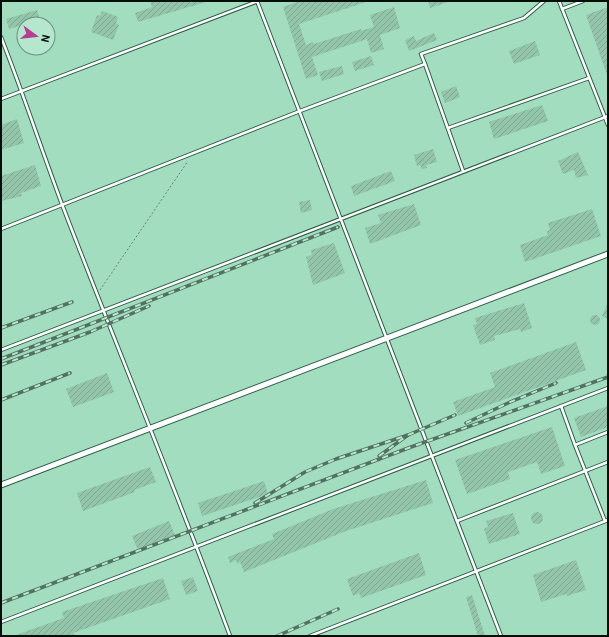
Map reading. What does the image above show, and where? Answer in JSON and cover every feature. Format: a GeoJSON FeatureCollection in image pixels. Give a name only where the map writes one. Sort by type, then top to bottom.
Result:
{"type":"FeatureCollection","features":[{"type":"Feature","properties":{"kind":"street"},"geometry":{"type":"LineString","coordinates":[[1,485],[608,254]]}},
{"type":"Feature","properties":{"kind":"lane"},"geometry":{"type":"LineString","coordinates":[[1,99],[258,1],[501,636]]}},
{"type":"Feature","properties":{"kind":"lane"},"geometry":{"type":"LineString","coordinates":[[463,171],[421,54],[524,18],[544,1]]}},
{"type":"Feature","properties":{"kind":"lane"},"geometry":{"type":"LineString","coordinates":[[559,1],[608,125]]}},
{"type":"Feature","properties":{"kind":"lane"},"geometry":{"type":"LineString","coordinates":[[562,9],[583,1]]}},
{"type":"Feature","properties":{"kind":"lane"},"geometry":{"type":"LineString","coordinates":[[1,37],[97,294],[197,546],[230,636]]}},
{"type":"Feature","properties":{"kind":"lane"},"geometry":{"type":"LineString","coordinates":[[1,229],[300,111],[425,64]]}},
{"type":"Feature","properties":{"kind":"lane"},"geometry":{"type":"LineString","coordinates":[[448,128],[589,78]]}},
{"type":"Feature","properties":{"kind":"lane"},"geometry":{"type":"LineString","coordinates":[[1,350],[606,117]]}},
{"type":"Feature","properties":{"kind":"lane"},"geometry":{"type":"LineString","coordinates":[[1,622],[608,388]]}},
{"type":"Feature","properties":{"kind":"lane"},"geometry":{"type":"LineString","coordinates":[[310,636],[607,521],[575,445],[561,406]]}},
{"type":"Feature","properties":{"kind":"lane"},"geometry":{"type":"LineString","coordinates":[[575,445],[608,432]]}},
{"type":"Feature","properties":{"kind":"lane"},"geometry":{"type":"LineString","coordinates":[[457,521],[608,462]]}},
{"type":"Feature","properties":{"kind":"path"},"geometry":{"type":"LineString","coordinates":[[97,294],[193,154]]}},
{"type":"Feature","properties":{"kind":"shaded area"},"geometry":{"type":"Polygon","coordinates":[[[1,1],[608,1],[608,636],[1,636],[1,1]]]}},
{"type":"Feature","properties":{"kind":"building"},"geometry":{"type":"Polygon","coordinates":[[[150,1],[206,2],[138,22],[135,13],[152,7],[150,1]]]}},
{"type":"Feature","properties":{"kind":"building"},"geometry":{"type":"Polygon","coordinates":[[[300,1],[366,2],[299,24],[306,45],[313,42],[314,44],[361,29],[361,31],[374,27],[370,15],[394,7],[400,28],[380,35],[384,49],[371,53],[367,39],[312,57],[318,75],[306,79],[283,7],[300,1]]]}},
{"type":"Feature","properties":{"kind":"building"},"geometry":{"type":"Polygon","coordinates":[[[428,1],[448,1],[448,2],[430,8],[428,1]]]}},
{"type":"Feature","properties":{"kind":"building"},"geometry":{"type":"Polygon","coordinates":[[[608,7],[608,75],[607,75],[586,15],[608,7]]]}},
{"type":"Feature","properties":{"kind":"building"},"geometry":{"type":"Polygon","coordinates":[[[37,10],[39,16],[16,16],[37,10]]]}},
{"type":"Feature","properties":{"kind":"building"},"geometry":{"type":"Polygon","coordinates":[[[102,11],[118,17],[116,23],[119,25],[113,40],[91,32],[97,15],[100,16],[102,11]]]}},
{"type":"Feature","properties":{"kind":"building"},"geometry":{"type":"Polygon","coordinates":[[[16,16],[16,27],[9,29],[6,19],[16,16]]]}},
{"type":"Feature","properties":{"kind":"building"},"geometry":{"type":"Polygon","coordinates":[[[434,33],[437,40],[409,51],[405,40],[414,36],[416,41],[434,33]]]}},
{"type":"Feature","properties":{"kind":"building"},"geometry":{"type":"Polygon","coordinates":[[[535,41],[540,55],[514,64],[509,51],[535,41]]]}},
{"type":"Feature","properties":{"kind":"building"},"geometry":{"type":"Polygon","coordinates":[[[371,56],[374,65],[355,71],[352,62],[371,56]]]}},
{"type":"Feature","properties":{"kind":"building"},"geometry":{"type":"Polygon","coordinates":[[[342,66],[344,74],[322,81],[319,72],[342,66]]]}},
{"type":"Feature","properties":{"kind":"building"},"geometry":{"type":"Polygon","coordinates":[[[456,86],[460,97],[445,103],[441,92],[456,86]]]}},
{"type":"Feature","properties":{"kind":"building"},"geometry":{"type":"Polygon","coordinates":[[[542,105],[548,121],[494,139],[489,122],[542,105]]]}},
{"type":"Feature","properties":{"kind":"building"},"geometry":{"type":"Polygon","coordinates":[[[17,119],[24,143],[1,150],[1,125],[17,119]]]}},
{"type":"Feature","properties":{"kind":"building"},"geometry":{"type":"Polygon","coordinates":[[[433,149],[437,162],[426,165],[427,168],[422,169],[420,165],[417,166],[414,155],[433,149]]]}},
{"type":"Feature","properties":{"kind":"building"},"geometry":{"type":"Polygon","coordinates":[[[578,152],[588,175],[576,178],[574,170],[563,174],[558,161],[578,152]]]}},
{"type":"Feature","properties":{"kind":"building"},"geometry":{"type":"Polygon","coordinates":[[[35,165],[41,186],[21,193],[22,196],[1,201],[1,176],[35,165]]]}},
{"type":"Feature","properties":{"kind":"building"},"geometry":{"type":"Polygon","coordinates":[[[391,171],[395,181],[354,196],[351,186],[391,171]]]}},
{"type":"Feature","properties":{"kind":"building"},"geometry":{"type":"Polygon","coordinates":[[[310,200],[312,210],[301,213],[299,202],[310,200]]]}},
{"type":"Feature","properties":{"kind":"building"},"geometry":{"type":"Polygon","coordinates":[[[414,204],[421,225],[370,244],[365,228],[381,223],[378,215],[414,204]]]}},
{"type":"Feature","properties":{"kind":"building"},"geometry":{"type":"Polygon","coordinates":[[[592,209],[601,236],[525,262],[520,245],[548,235],[547,231],[550,230],[548,223],[592,209]]]}},
{"type":"Feature","properties":{"kind":"building"},"geometry":{"type":"Polygon","coordinates":[[[334,243],[345,273],[313,285],[306,257],[312,255],[311,250],[334,243]]]}},
{"type":"Feature","properties":{"kind":"building"},"geometry":{"type":"Polygon","coordinates":[[[608,302],[608,319],[602,316],[608,302]]]}},
{"type":"Feature","properties":{"kind":"building"},"geometry":{"type":"Polygon","coordinates":[[[524,303],[532,328],[521,332],[520,329],[494,336],[495,340],[480,345],[473,325],[477,324],[475,318],[524,303]]]}},
{"type":"Feature","properties":{"kind":"building"},"geometry":{"type":"Polygon","coordinates":[[[593,315],[597,315],[600,320],[597,325],[593,325],[590,322],[590,318],[593,315]]]}},
{"type":"Feature","properties":{"kind":"building"},"geometry":{"type":"Polygon","coordinates":[[[576,342],[586,370],[458,416],[453,402],[495,387],[490,373],[576,342]]]}},
{"type":"Feature","properties":{"kind":"building"},"geometry":{"type":"Polygon","coordinates":[[[107,373],[114,392],[73,407],[66,389],[107,373]]]}},
{"type":"Feature","properties":{"kind":"building"},"geometry":{"type":"Polygon","coordinates":[[[608,406],[608,427],[581,437],[574,418],[608,406]]]}},
{"type":"Feature","properties":{"kind":"building"},"geometry":{"type":"Polygon","coordinates":[[[552,427],[565,466],[541,474],[537,462],[508,472],[510,479],[467,494],[455,460],[552,427]]]}},
{"type":"Feature","properties":{"kind":"building"},"geometry":{"type":"Polygon","coordinates":[[[150,467],[156,482],[134,490],[135,492],[83,511],[77,493],[150,467]]]}},
{"type":"Feature","properties":{"kind":"building"},"geometry":{"type":"Polygon","coordinates":[[[426,480],[433,503],[346,531],[244,572],[240,562],[237,564],[236,560],[230,563],[228,557],[274,539],[272,534],[333,509],[426,480]]]}},
{"type":"Feature","properties":{"kind":"building"},"geometry":{"type":"Polygon","coordinates":[[[264,481],[268,494],[202,516],[198,503],[264,481]]]}},
{"type":"Feature","properties":{"kind":"building"},"geometry":{"type":"Polygon","coordinates":[[[535,512],[539,512],[543,518],[539,524],[535,524],[531,520],[531,516],[535,512]]]}},
{"type":"Feature","properties":{"kind":"building"},"geometry":{"type":"Polygon","coordinates":[[[513,513],[520,534],[489,544],[484,529],[488,527],[486,521],[513,513]]]}},
{"type":"Feature","properties":{"kind":"building"},"geometry":{"type":"Polygon","coordinates":[[[169,521],[175,535],[138,550],[132,536],[169,521]]]}},
{"type":"Feature","properties":{"kind":"building"},"geometry":{"type":"Polygon","coordinates":[[[419,553],[426,575],[361,598],[359,593],[353,596],[347,579],[419,553]]]}},
{"type":"Feature","properties":{"kind":"building"},"geometry":{"type":"Polygon","coordinates":[[[576,560],[586,590],[567,596],[566,594],[541,602],[533,575],[576,560]]]}},
{"type":"Feature","properties":{"kind":"building"},"geometry":{"type":"Polygon","coordinates":[[[193,577],[198,591],[186,595],[181,581],[193,577]]]}},
{"type":"Feature","properties":{"kind":"building"},"geometry":{"type":"Polygon","coordinates":[[[163,578],[170,599],[73,633],[75,636],[13,636],[64,618],[62,612],[163,578]]]}},
{"type":"Feature","properties":{"kind":"building"},"geometry":{"type":"Polygon","coordinates":[[[472,595],[485,636],[478,636],[466,597],[472,595]]]}},
{"type":"Feature","properties":{"kind":"railway"},"geometry":{"type":"LineString","coordinates":[[1,359],[338,227]]}},
{"type":"Feature","properties":{"kind":"railway"},"geometry":{"type":"LineString","coordinates":[[1,328],[72,302]]}},
{"type":"Feature","properties":{"kind":"railway"},"geometry":{"type":"LineString","coordinates":[[1,365],[90,332],[149,306]]}},
{"type":"Feature","properties":{"kind":"railway"},"geometry":{"type":"LineString","coordinates":[[1,400],[70,373]]}},
{"type":"Feature","properties":{"kind":"railway"},"geometry":{"type":"LineString","coordinates":[[1,603],[411,447],[608,377]]}},
{"type":"Feature","properties":{"kind":"railway"},"geometry":{"type":"LineString","coordinates":[[466,423],[508,403],[556,383]]}},
{"type":"Feature","properties":{"kind":"railway"},"geometry":{"type":"LineString","coordinates":[[379,456],[408,435],[455,415]]}},
{"type":"Feature","properties":{"kind":"railway"},"geometry":{"type":"LineString","coordinates":[[255,503],[305,472],[336,459],[408,435]]}},
{"type":"Feature","properties":{"kind":"railway"},"geometry":{"type":"LineString","coordinates":[[277,636],[338,609]]}}]}
